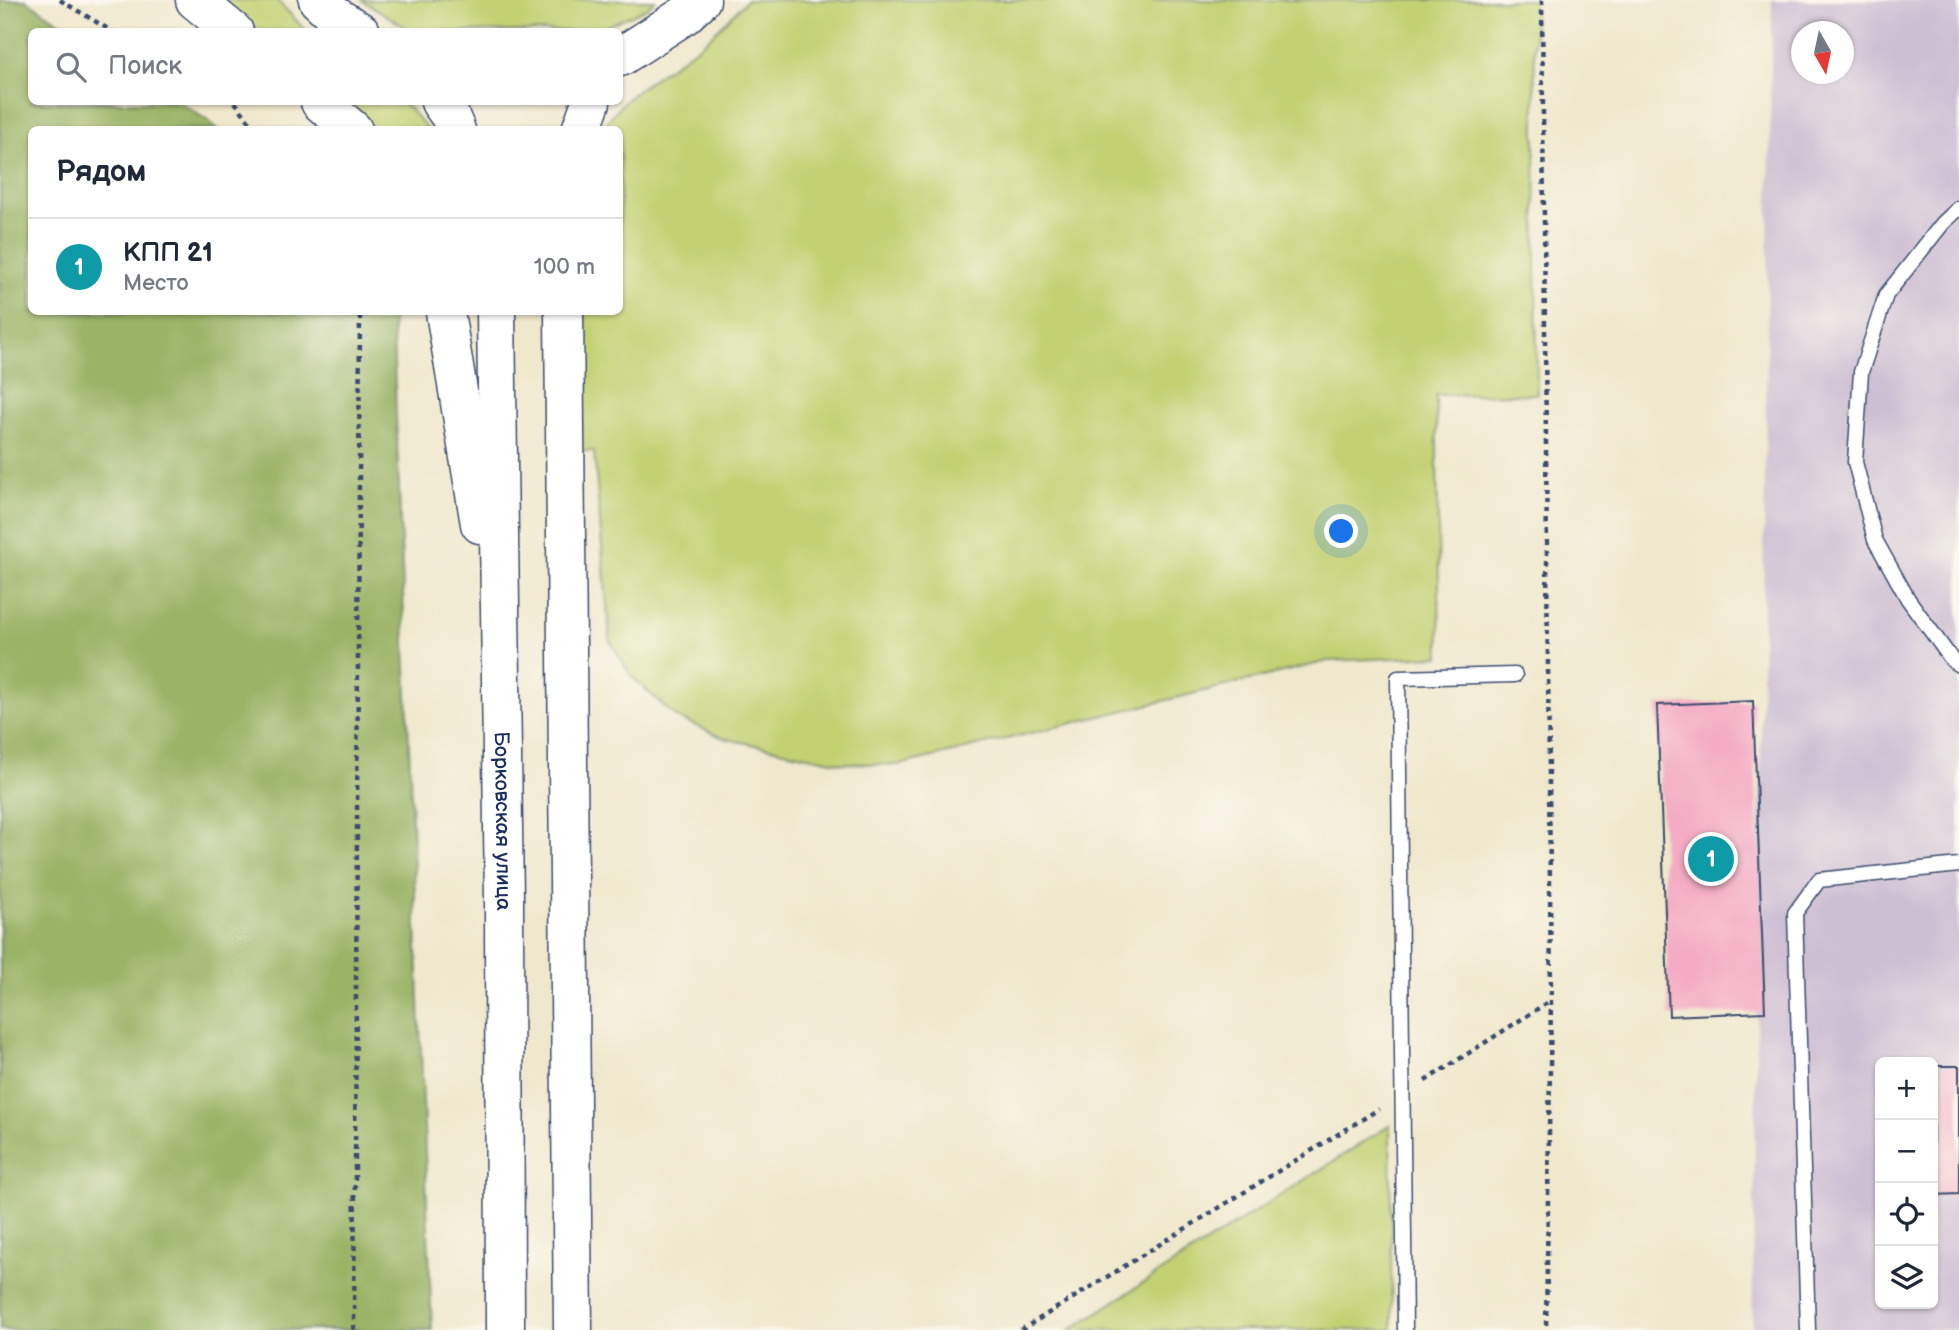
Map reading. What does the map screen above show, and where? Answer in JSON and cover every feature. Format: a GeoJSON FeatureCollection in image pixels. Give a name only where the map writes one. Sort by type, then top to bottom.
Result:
{"type":"FeatureCollection","features":[{"type":"Feature","properties":{"kind":"main road"},"geometry":{"type":"LineString","coordinates":[[195,0],[229,28]]}},
{"type":"Feature","properties":{"kind":"main road"},"geometry":{"type":"LineString","coordinates":[[318,0],[334,15],[355,28]]}},
{"type":"Feature","properties":{"kind":"main road"},"geometry":{"type":"LineString","coordinates":[[623,55],[685,15],[701,0]]}},
{"type":"Feature","properties":{"kind":"main road"},"geometry":{"type":"LineString","coordinates":[[324,105],[348,126]]}},
{"type":"Feature","properties":{"kind":"main road"},"geometry":{"type":"LineString","coordinates":[[442,105],[454,126]]}},
{"type":"Feature","properties":{"kind":"main road"},"geometry":{"type":"LineString","coordinates":[[582,126],[590,105]]}},
{"type":"Feature","properties":{"kind":"main road"},"geometry":{"type":"LineString","coordinates":[[445,315],[500,648]]}},
{"type":"Feature","properties":{"kind":"main road","name":"Борковская улица"},"geometry":{"type":"LineString","coordinates":[[496,315],[505,1330]]}},
{"type":"Feature","properties":{"kind":"main road"},"geometry":{"type":"LineString","coordinates":[[564,315],[573,1330]]}},
{"type":"Feature","properties":{"kind":"lane"},"geometry":{"type":"LineString","coordinates":[[1959,208],[1943,223],[1886,295],[1861,372],[1855,462],[1875,540],[1908,599],[1952,660],[1959,665]]}},
{"type":"Feature","properties":{"kind":"lane"},"geometry":{"type":"LineString","coordinates":[[1405,1330],[1398,678],[1515,675]]}},
{"type":"Feature","properties":{"kind":"lane"},"geometry":{"type":"LineString","coordinates":[[1808,1330],[1795,914],[1819,880],[1959,865]]}},
{"type":"Feature","properties":{"kind":"path"},"geometry":{"type":"LineString","coordinates":[[60,0],[106,28]]}},
{"type":"Feature","properties":{"kind":"path"},"geometry":{"type":"LineString","coordinates":[[1542,0],[1551,1000],[1546,1330]]}},
{"type":"Feature","properties":{"kind":"path"},"geometry":{"type":"LineString","coordinates":[[237,105],[253,126]]}},
{"type":"Feature","properties":{"kind":"path"},"geometry":{"type":"LineString","coordinates":[[354,1330],[360,315]]}},
{"type":"Feature","properties":{"kind":"path"},"geometry":{"type":"LineString","coordinates":[[1021,1330],[1551,1000]]}},
{"type":"Feature","properties":{"kind":"shaded area"},"geometry":{"type":"Polygon","coordinates":[[[1772,0],[1959,0],[1959,1330],[1752,1330],[1772,0]]]}},
{"type":"Feature","properties":{"kind":"green space"},"geometry":{"type":"Polygon","coordinates":[[[0,0],[26,0],[68,28],[28,28],[28,105],[184,105],[214,126],[28,126],[28,315],[392,315],[432,1330],[0,1330],[0,0]]]}},
{"type":"Feature","properties":{"kind":"green space"},"geometry":{"type":"Polygon","coordinates":[[[221,0],[277,0],[303,28],[255,28],[221,0]]]}},
{"type":"Feature","properties":{"kind":"green space"},"geometry":{"type":"Polygon","coordinates":[[[362,0],[655,0],[647,8],[603,28],[407,28],[362,0]]]}},
{"type":"Feature","properties":{"kind":"green space"},"geometry":{"type":"Polygon","coordinates":[[[747,0],[1534,0],[1537,394],[1436,395],[1440,656],[1328,661],[899,765],[841,763],[723,738],[676,717],[632,677],[610,641],[594,451],[571,451],[568,315],[623,315],[623,126],[605,126],[634,93],[718,29],[747,0]]]}},
{"type":"Feature","properties":{"kind":"green space"},"geometry":{"type":"Polygon","coordinates":[[[346,105],[406,105],[425,126],[371,126],[346,105]]]}},
{"type":"Feature","properties":{"kind":"green space"},"geometry":{"type":"Polygon","coordinates":[[[1390,1125],[1392,1330],[1070,1330],[1390,1125]]]}},
{"type":"Feature","properties":{"kind":"building"},"geometry":{"type":"Polygon","coordinates":[[[1753,701],[1765,1012],[1669,1016],[1657,705],[1753,701]]]}},
{"type":"Feature","properties":{"kind":"building"},"geometry":{"type":"Polygon","coordinates":[[[1938,1066],[1959,1066],[1959,1194],[1938,1195],[1938,1066]]]}},
{"type":"Feature","properties":{"kind":"place","name":"КПП 21"},"geometry":{"type":"Point","coordinates":[1711,859]}}]}
